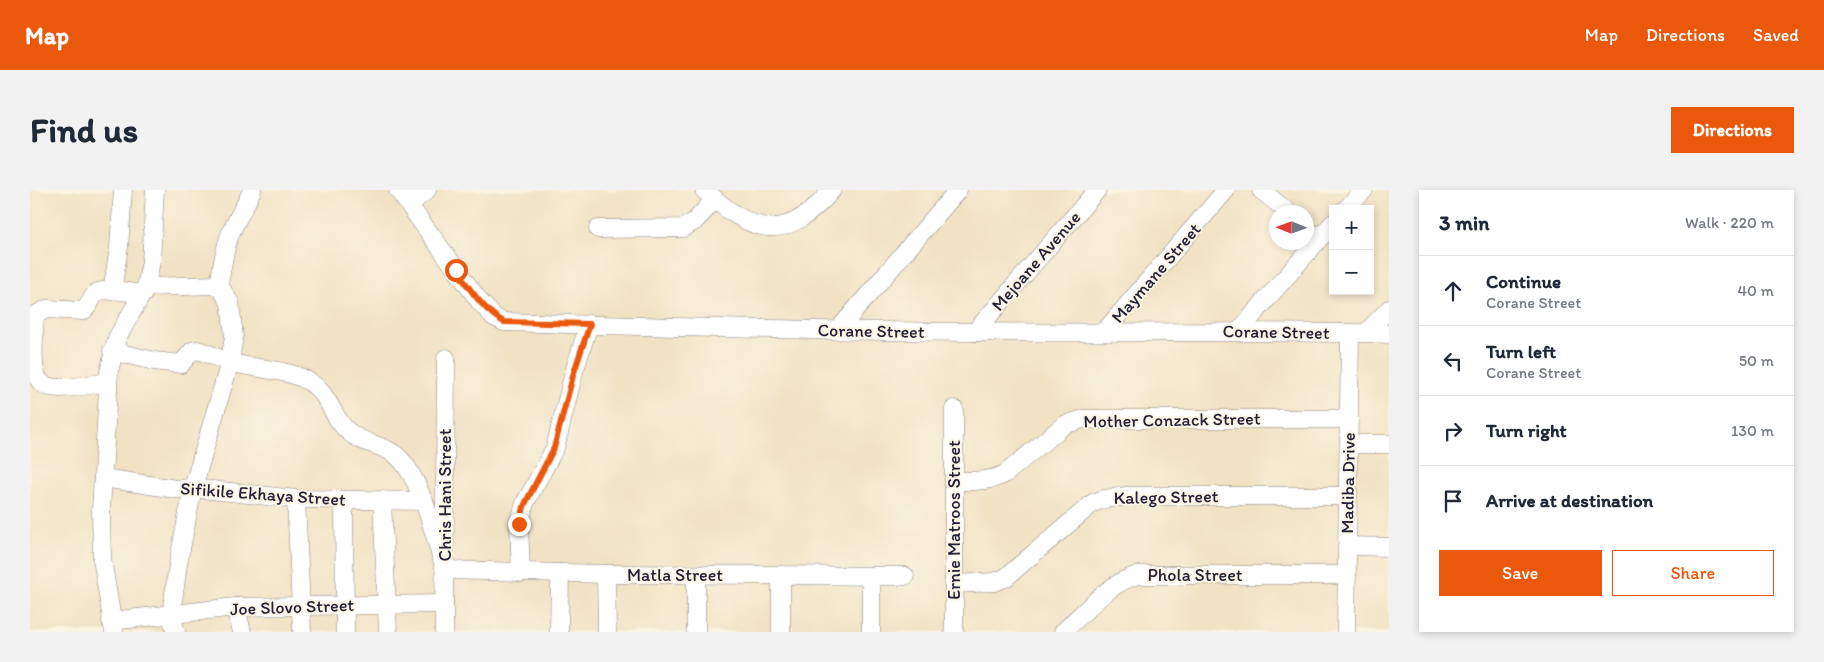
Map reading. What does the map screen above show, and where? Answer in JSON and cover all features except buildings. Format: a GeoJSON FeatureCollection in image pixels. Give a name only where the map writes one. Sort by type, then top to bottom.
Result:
{"type":"FeatureCollection","features":[{"type":"Feature","properties":{"kind":"street"},"geometry":{"type":"LineString","coordinates":[[112,291],[119,247],[123,190]]}},
{"type":"Feature","properties":{"kind":"street"},"geometry":{"type":"LineString","coordinates":[[112,627],[102,559],[103,478],[108,382],[112,351],[117,338],[144,291],[151,261],[155,190]]}},
{"type":"Feature","properties":{"kind":"street"},"geometry":{"type":"LineString","coordinates":[[173,624],[178,564],[193,488],[230,362],[234,336],[230,303],[219,285],[226,245],[232,230],[245,210],[252,190]]}},
{"type":"Feature","properties":{"kind":"street","name":"Corane Street"},"geometry":{"type":"LineString","coordinates":[[398,190],[480,302],[494,317],[504,322],[769,330],[974,332],[1239,331],[1389,334]]}},
{"type":"Feature","properties":{"kind":"street"},"geometry":{"type":"LineString","coordinates":[[409,205],[427,190]]}},
{"type":"Feature","properties":{"kind":"street"},"geometry":{"type":"LineString","coordinates":[[598,229],[682,228],[695,222],[710,195],[749,224],[765,228],[778,227],[794,223],[806,216],[819,206],[832,190]]}},
{"type":"Feature","properties":{"kind":"street"},"geometry":{"type":"LineString","coordinates":[[838,330],[958,190]]}},
{"type":"Feature","properties":{"kind":"street","name":"Mejoane Avenue"},"geometry":{"type":"LineString","coordinates":[[974,332],[1098,190]]}},
{"type":"Feature","properties":{"kind":"street","name":"Maymane Street"},"geometry":{"type":"LineString","coordinates":[[1104,332],[1226,190]]}},
{"type":"Feature","properties":{"kind":"street"},"geometry":{"type":"LineString","coordinates":[[1261,190],[1279,205]]}},
{"type":"Feature","properties":{"kind":"street"},"geometry":{"type":"LineString","coordinates":[[1350,205],[1364,190]]}},
{"type":"Feature","properties":{"kind":"street"},"geometry":{"type":"LineString","coordinates":[[1314,233],[1329,225]]}},
{"type":"Feature","properties":{"kind":"street"},"geometry":{"type":"LineString","coordinates":[[1239,331],[1300,250]]}},
{"type":"Feature","properties":{"kind":"street"},"geometry":{"type":"LineString","coordinates":[[108,382],[71,387],[42,386],[35,374],[33,356],[35,315],[38,312],[47,310],[83,311],[97,292],[144,291],[219,285]]}},
{"type":"Feature","properties":{"kind":"street"},"geometry":{"type":"LineString","coordinates":[[1358,334],[1389,309]]}},
{"type":"Feature","properties":{"kind":"street"},"geometry":{"type":"LineString","coordinates":[[521,573],[519,524],[525,504],[554,448],[574,372],[590,324]]}},
{"type":"Feature","properties":{"kind":"street","name":"Madiba Drive"},"geometry":{"type":"LineString","coordinates":[[1346,632],[1349,419],[1358,334]]}},
{"type":"Feature","properties":{"kind":"street"},"geometry":{"type":"LineString","coordinates":[[112,351],[154,361],[181,364],[192,351],[197,350],[230,362],[292,374],[309,380],[322,392],[335,418],[349,433],[394,454],[404,466],[424,501],[445,570]]}},
{"type":"Feature","properties":{"kind":"street","name":"Chris Hani Street"},"geometry":{"type":"LineString","coordinates":[[444,632],[446,358]]}},
{"type":"Feature","properties":{"kind":"street","name":"Ernie Matroos Street"},"geometry":{"type":"LineString","coordinates":[[954,409],[954,632]]}},
{"type":"Feature","properties":{"kind":"street","name":"Mother Conzack Street"},"geometry":{"type":"LineString","coordinates":[[955,481],[990,481],[1005,474],[1064,425],[1084,419],[1349,419]]}},
{"type":"Feature","properties":{"kind":"street"},"geometry":{"type":"LineString","coordinates":[[1349,444],[1389,444]]}},
{"type":"Feature","properties":{"kind":"street","name":"Sifikile Ekhaya Street"},"geometry":{"type":"LineString","coordinates":[[103,478],[176,489],[193,488],[296,500],[424,501]]}},
{"type":"Feature","properties":{"kind":"street","name":"Kalego Street"},"geometry":{"type":"LineString","coordinates":[[954,584],[994,582],[1005,578],[1093,504],[1104,499],[1127,496],[1348,496]]}},
{"type":"Feature","properties":{"kind":"street"},"geometry":{"type":"LineString","coordinates":[[296,500],[302,632]]}},
{"type":"Feature","properties":{"kind":"street"},"geometry":{"type":"LineString","coordinates":[[344,500],[345,632]]}},
{"type":"Feature","properties":{"kind":"street"},"geometry":{"type":"LineString","coordinates":[[382,500],[388,632]]}},
{"type":"Feature","properties":{"kind":"street"},"geometry":{"type":"LineString","coordinates":[[1348,546],[1389,547]]}},
{"type":"Feature","properties":{"kind":"street","name":"Matla Street"},"geometry":{"type":"LineString","coordinates":[[445,570],[521,573],[905,576]]}},
{"type":"Feature","properties":{"kind":"street"},"geometry":{"type":"LineString","coordinates":[[559,632],[560,573]]}},
{"type":"Feature","properties":{"kind":"street"},"geometry":{"type":"LineString","coordinates":[[606,574],[606,632]]}},
{"type":"Feature","properties":{"kind":"street"},"geometry":{"type":"LineString","coordinates":[[696,575],[696,632]]}},
{"type":"Feature","properties":{"kind":"street"},"geometry":{"type":"LineString","coordinates":[[781,575],[781,632]]}},
{"type":"Feature","properties":{"kind":"street","name":"Phola Street"},"geometry":{"type":"LineString","coordinates":[[1063,632],[1124,579],[1138,575],[1347,575]]}},
{"type":"Feature","properties":{"kind":"street"},"geometry":{"type":"LineString","coordinates":[[871,576],[871,632]]}},
{"type":"Feature","properties":{"kind":"street","name":"Joe Slovo Street"},"geometry":{"type":"LineString","coordinates":[[112,627],[173,624],[236,607],[444,604]]}},
{"type":"Feature","properties":{"kind":"street"},"geometry":{"type":"LineString","coordinates":[[236,607],[242,632]]}},
{"type":"Feature","properties":{"kind":"route"},"geometry":{"type":"LineString","coordinates":[[456,270],[480,302],[494,317],[504,322],[590,324],[574,372],[564,417],[554,448],[525,504],[519,524]]}}]}
